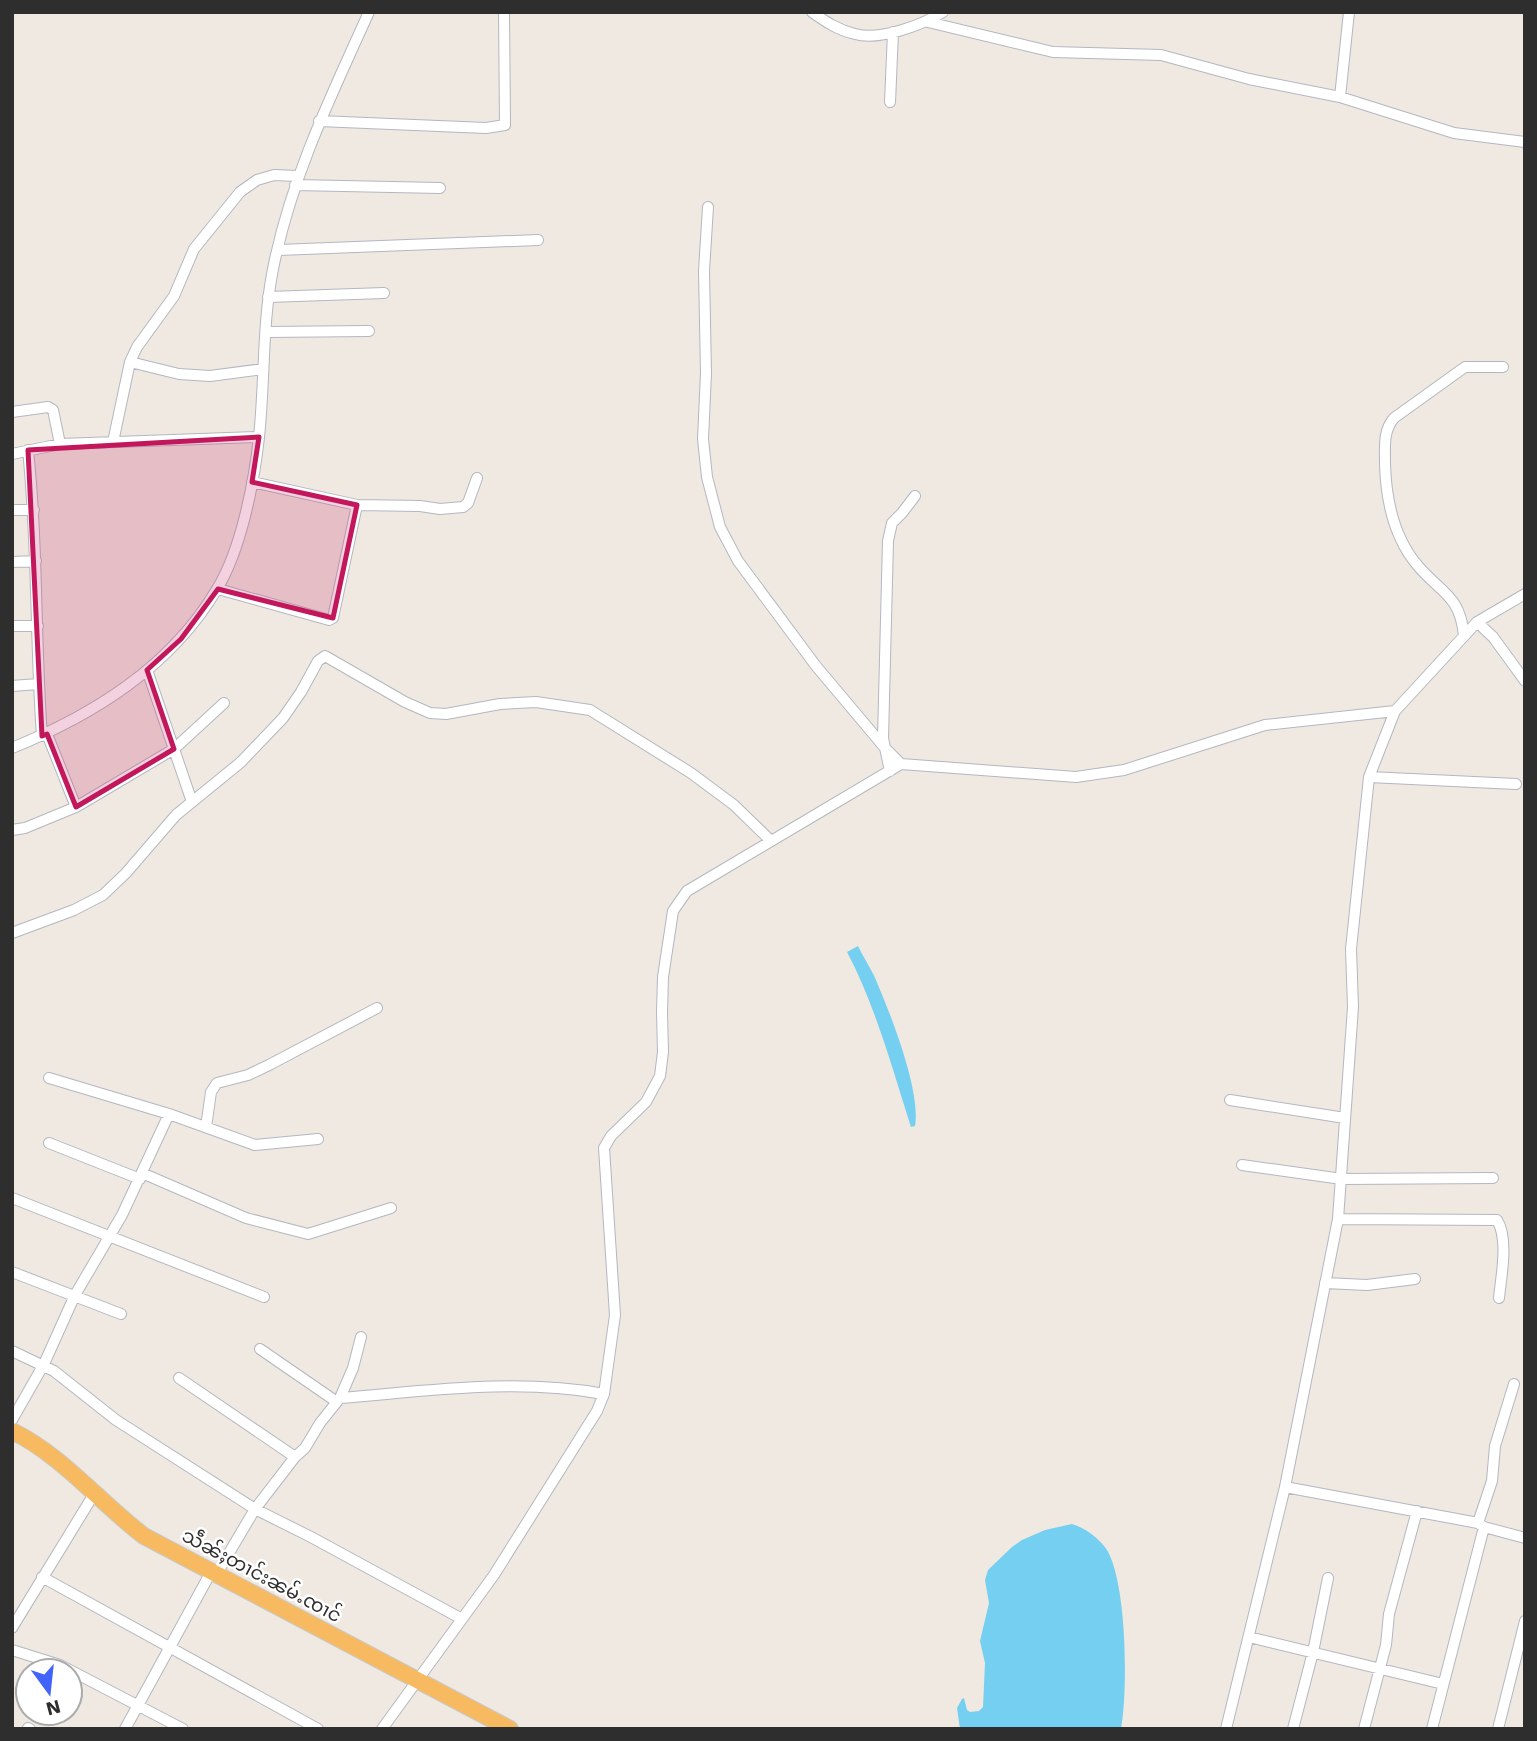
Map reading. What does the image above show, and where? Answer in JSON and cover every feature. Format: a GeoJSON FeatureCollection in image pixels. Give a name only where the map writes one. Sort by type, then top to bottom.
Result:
{"type":"FeatureCollection","features":[{"type":"Feature","properties":{"kind":"highway","name":"သဵၼ်ႈတၢင်းၼမ်ႉၸၢင်"},"geometry":{"type":"LineString","coordinates":[[12,1431],[52,1455],[144,1536],[505,1728]]}},
{"type":"Feature","properties":{"kind":"street"},"geometry":{"type":"LineString","coordinates":[[12,748],[44,735],[130,686],[181,639],[218,589],[238,540],[252,482],[259,437],[268,297],[296,181],[319,121],[369,12]]}},
{"type":"Feature","properties":{"kind":"street"},"geometry":{"type":"LineString","coordinates":[[319,121],[486,128],[505,125],[504,12]]}},
{"type":"Feature","properties":{"kind":"street"},"geometry":{"type":"LineString","coordinates":[[811,12],[831,26],[858,35],[893,32],[928,22],[943,12]]}},
{"type":"Feature","properties":{"kind":"street"},"geometry":{"type":"LineString","coordinates":[[1340,97],[1349,12]]}},
{"type":"Feature","properties":{"kind":"street"},"geometry":{"type":"LineString","coordinates":[[928,22],[1053,52],[1161,55],[1249,79],[1340,97],[1454,132],[1525,142]]}},
{"type":"Feature","properties":{"kind":"street"},"geometry":{"type":"LineString","coordinates":[[890,102],[893,32]]}},
{"type":"Feature","properties":{"kind":"street"},"geometry":{"type":"LineString","coordinates":[[113,442],[130,362],[137,347],[174,296],[194,249],[240,192],[257,180],[274,175],[296,181],[440,188]]}},
{"type":"Feature","properties":{"kind":"street"},"geometry":{"type":"LineString","coordinates":[[708,207],[704,271],[706,373],[703,439],[707,477],[720,527],[738,561],[816,666],[901,764]]}},
{"type":"Feature","properties":{"kind":"street"},"geometry":{"type":"LineString","coordinates":[[278,250],[538,240]]}},
{"type":"Feature","properties":{"kind":"street"},"geometry":{"type":"LineString","coordinates":[[268,297],[384,293]]}},
{"type":"Feature","properties":{"kind":"street"},"geometry":{"type":"LineString","coordinates":[[266,332],[369,331]]}},
{"type":"Feature","properties":{"kind":"street"},"geometry":{"type":"LineString","coordinates":[[130,362],[179,374],[200,375],[263,369]]}},
{"type":"Feature","properties":{"kind":"street"},"geometry":{"type":"LineString","coordinates":[[1464,636],[1462,616],[1456,606],[1439,585],[1419,568],[1403,546],[1391,513],[1386,428],[1394,418],[1465,367],[1503,367]]}},
{"type":"Feature","properties":{"kind":"street"},"geometry":{"type":"LineString","coordinates":[[12,412],[48,407],[53,410],[60,444]]}},
{"type":"Feature","properties":{"kind":"street"},"geometry":{"type":"LineString","coordinates":[[12,454],[60,444],[259,437]]}},
{"type":"Feature","properties":{"kind":"street"},"geometry":{"type":"LineString","coordinates":[[28,450],[34,510],[38,684],[44,735],[76,807]]}},
{"type":"Feature","properties":{"kind":"street"},"geometry":{"type":"LineString","coordinates":[[252,482],[357,505],[440,509],[463,508],[468,503],[477,478]]}},
{"type":"Feature","properties":{"kind":"street"},"geometry":{"type":"LineString","coordinates":[[890,771],[883,738],[886,708],[888,541],[892,523],[915,496]]}},
{"type":"Feature","properties":{"kind":"street"},"geometry":{"type":"LineString","coordinates":[[218,589],[329,621],[333,618],[357,505]]}},
{"type":"Feature","properties":{"kind":"street"},"geometry":{"type":"LineString","coordinates":[[12,510],[34,510]]}},
{"type":"Feature","properties":{"kind":"street"},"geometry":{"type":"LineString","coordinates":[[12,562],[36,561]]}},
{"type":"Feature","properties":{"kind":"street"},"geometry":{"type":"LineString","coordinates":[[1226,1729],[1285,1487],[1338,1219],[1353,1007],[1351,949],[1369,777],[1395,712],[1477,622],[1525,594]]}},
{"type":"Feature","properties":{"kind":"street"},"geometry":{"type":"LineString","coordinates":[[1477,622],[1493,638],[1525,681]]}},
{"type":"Feature","properties":{"kind":"street"},"geometry":{"type":"LineString","coordinates":[[12,626],[38,626]]}},
{"type":"Feature","properties":{"kind":"street"},"geometry":{"type":"LineString","coordinates":[[12,933],[74,910],[103,895],[126,873],[176,815],[241,762],[283,718],[318,660],[325,656],[405,702],[430,713],[446,715],[500,704],[536,702],[590,710],[691,772],[734,806],[770,840]]}},
{"type":"Feature","properties":{"kind":"street"},"geometry":{"type":"LineString","coordinates":[[147,670],[192,802]]}},
{"type":"Feature","properties":{"kind":"street"},"geometry":{"type":"LineString","coordinates":[[12,686],[38,684]]}},
{"type":"Feature","properties":{"kind":"street"},"geometry":{"type":"LineString","coordinates":[[12,830],[35,824],[76,807],[174,749],[224,703]]}},
{"type":"Feature","properties":{"kind":"street"},"geometry":{"type":"LineString","coordinates":[[382,1729],[494,1575],[597,1411],[604,1394],[614,1315],[604,1148],[611,1136],[646,1102],[660,1076],[663,1052],[663,977],[673,911],[687,891],[901,764],[1076,777],[1096,775],[1125,771],[1265,725],[1395,712]]}},
{"type":"Feature","properties":{"kind":"street"},"geometry":{"type":"LineString","coordinates":[[1369,777],[1516,784]]}},
{"type":"Feature","properties":{"kind":"street"},"geometry":{"type":"LineString","coordinates":[[206,1127],[211,1092],[217,1083],[248,1075],[377,1008]]}},
{"type":"Feature","properties":{"kind":"street"},"geometry":{"type":"LineString","coordinates":[[49,1078],[169,1114],[255,1144],[318,1139]]}},
{"type":"Feature","properties":{"kind":"street"},"geometry":{"type":"LineString","coordinates":[[1230,1100],[1345,1118]]}},
{"type":"Feature","properties":{"kind":"street"},"geometry":{"type":"LineString","coordinates":[[12,1420],[44,1364],[75,1295],[141,1176],[169,1114]]}},
{"type":"Feature","properties":{"kind":"street"},"geometry":{"type":"LineString","coordinates":[[49,1143],[246,1218],[308,1234],[391,1208]]}},
{"type":"Feature","properties":{"kind":"street"},"geometry":{"type":"LineString","coordinates":[[1242,1165],[1342,1180],[1493,1178]]}},
{"type":"Feature","properties":{"kind":"street"},"geometry":{"type":"LineString","coordinates":[[12,1198],[264,1297]]}},
{"type":"Feature","properties":{"kind":"street"},"geometry":{"type":"LineString","coordinates":[[1338,1219],[1497,1220],[1504,1261],[1499,1298]]}},
{"type":"Feature","properties":{"kind":"street"},"geometry":{"type":"LineString","coordinates":[[12,1272],[121,1314]]}},
{"type":"Feature","properties":{"kind":"street"},"geometry":{"type":"LineString","coordinates":[[1325,1283],[1367,1285],[1415,1279]]}},
{"type":"Feature","properties":{"kind":"street"},"geometry":{"type":"LineString","coordinates":[[125,1729],[214,1574],[255,1509],[305,1448],[338,1400],[354,1368],[360,1337]]}},
{"type":"Feature","properties":{"kind":"street"},"geometry":{"type":"LineString","coordinates":[[260,1349],[338,1400],[489,1386],[576,1389],[604,1394]]}},
{"type":"Feature","properties":{"kind":"street"},"geometry":{"type":"LineString","coordinates":[[12,1352],[44,1364],[116,1420],[255,1509],[462,1619]]}},
{"type":"Feature","properties":{"kind":"street"},"geometry":{"type":"LineString","coordinates":[[179,1378],[295,1457]]}},
{"type":"Feature","properties":{"kind":"street"},"geometry":{"type":"LineString","coordinates":[[1432,1729],[1492,1480],[1495,1446],[1514,1384]]}},
{"type":"Feature","properties":{"kind":"street"},"geometry":{"type":"LineString","coordinates":[[1285,1487],[1417,1511],[1525,1538]]}},
{"type":"Feature","properties":{"kind":"street"},"geometry":{"type":"LineString","coordinates":[[12,1628],[94,1494]]}},
{"type":"Feature","properties":{"kind":"street"},"geometry":{"type":"LineString","coordinates":[[1364,1729],[1387,1645],[1389,1614],[1417,1511]]}},
{"type":"Feature","properties":{"kind":"street"},"geometry":{"type":"LineString","coordinates":[[42,1577],[318,1729]]}},
{"type":"Feature","properties":{"kind":"street"},"geometry":{"type":"LineString","coordinates":[[1293,1729],[1313,1653],[1328,1578]]}},
{"type":"Feature","properties":{"kind":"street"},"geometry":{"type":"LineString","coordinates":[[1498,1729],[1525,1621]]}},
{"type":"Feature","properties":{"kind":"street"},"geometry":{"type":"LineString","coordinates":[[1249,1636],[1443,1684]]}},
{"type":"Feature","properties":{"kind":"street"},"geometry":{"type":"LineString","coordinates":[[12,1650],[60,1665],[183,1729]]}},
{"type":"Feature","properties":{"kind":"highlighted area"},"geometry":{"type":"Polygon","coordinates":[[[259,437],[252,482],[357,505],[333,618],[218,589],[181,639],[147,670],[174,749],[76,807],[47,734],[42,736],[28,450],[259,437]]]}},
{"type":"Feature","properties":{"kind":"water"},"geometry":{"type":"Polygon","coordinates":[[[858,946],[876,980],[904,1055],[914,1094],[915,1126],[911,1127],[875,1016],[847,952],[858,946]]]}},
{"type":"Feature","properties":{"kind":"water"},"geometry":{"type":"Polygon","coordinates":[[[1072,1524],[1100,1541],[1114,1566],[1124,1637],[1125,1689],[1121,1729],[960,1729],[957,1708],[962,1699],[964,1698],[970,1712],[979,1711],[983,1707],[985,1663],[980,1641],[989,1603],[985,1580],[988,1570],[1022,1540],[1045,1530],[1072,1524]]]}}]}
